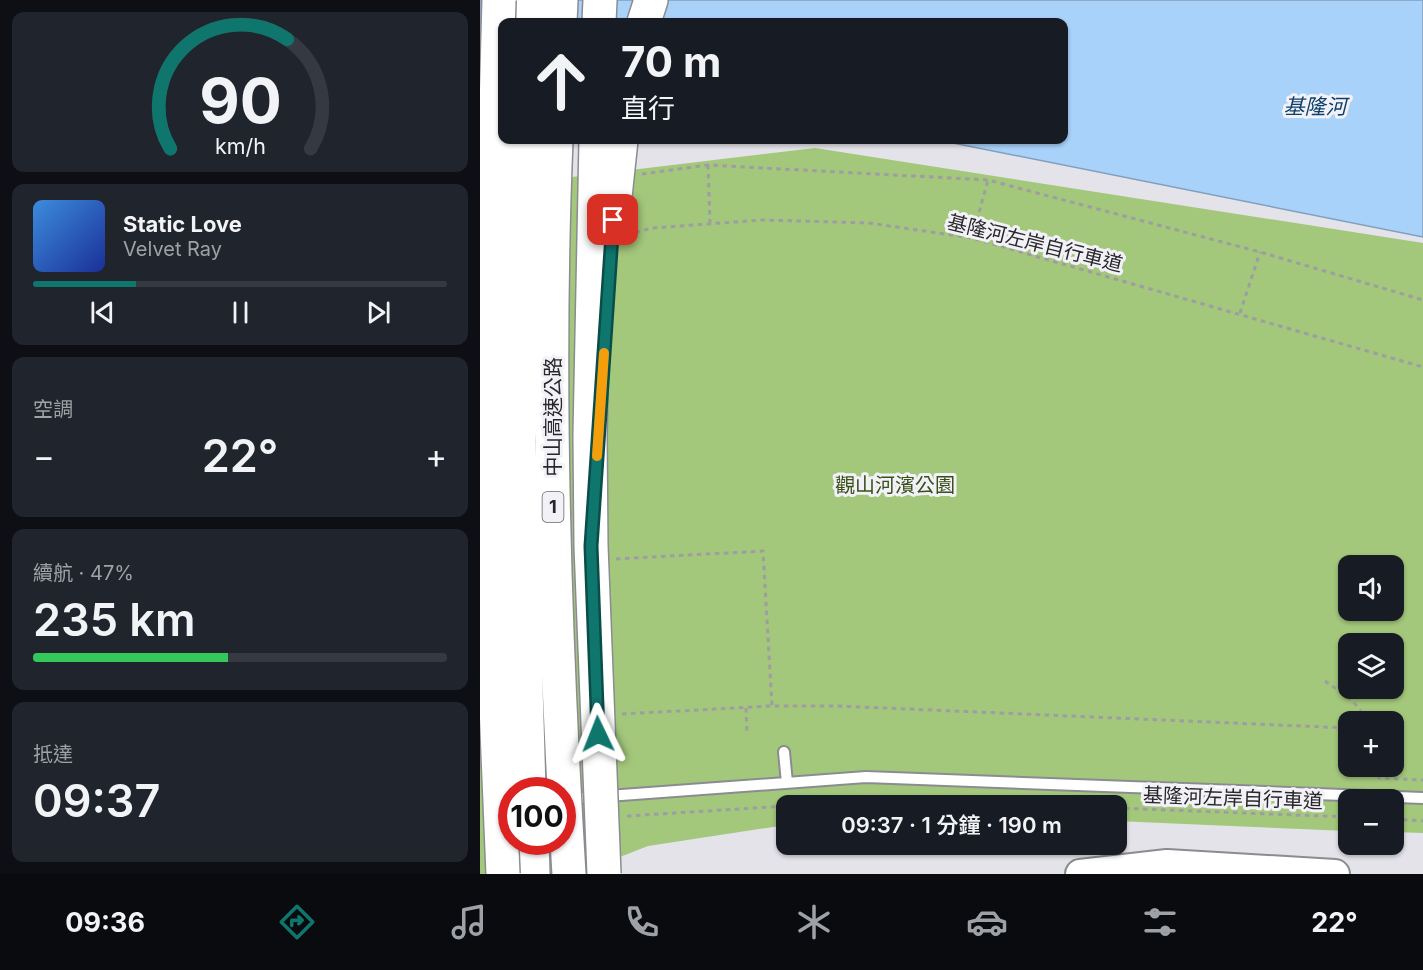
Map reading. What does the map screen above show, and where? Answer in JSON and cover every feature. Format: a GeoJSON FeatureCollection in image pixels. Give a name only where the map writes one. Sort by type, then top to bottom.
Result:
{"type":"FeatureCollection","features":[{"type":"Feature","properties":{"kind":"highway"},"geometry":{"type":"LineString","coordinates":[[499,0],[499,18]]}},
{"type":"Feature","properties":{"kind":"highway"},"geometry":{"type":"LineString","coordinates":[[527,18],[528,0]]}},
{"type":"Feature","properties":{"kind":"highway"},"geometry":{"type":"LineString","coordinates":[[560,18],[561,0]]}},
{"type":"Feature","properties":{"kind":"highway"},"geometry":{"type":"LineString","coordinates":[[599,18],[600,0]]}},
{"type":"Feature","properties":{"kind":"highway"},"geometry":{"type":"LineString","coordinates":[[645,18],[651,0]]}},
{"type":"Feature","properties":{"kind":"highway"},"geometry":{"type":"LineString","coordinates":[[498,37],[489,374],[491,586],[503,874]]}},
{"type":"Feature","properties":{"kind":"highway","name":"中山高速公路"},"geometry":{"type":"LineString","coordinates":[[523,144],[519,442],[529,777]]}},
{"type":"Feature","properties":{"kind":"highway","name":"中山高速公路"},"geometry":{"type":"LineString","coordinates":[[556,144],[552,470],[557,652],[569,874]]}},
{"type":"Feature","properties":{"kind":"highway","name":"1"},"geometry":{"type":"LineString","coordinates":[[596,144],[590,435],[599,553],[604,874]]}},
{"type":"Feature","properties":{"kind":"highway"},"geometry":{"type":"LineString","coordinates":[[599,553],[615,196],[621,144]]}},
{"type":"Feature","properties":{"kind":"highway"},"geometry":{"type":"LineString","coordinates":[[480,768],[489,874]]}},
{"type":"Feature","properties":{"kind":"highway"},"geometry":{"type":"LineString","coordinates":[[532,855],[533,874]]}},
{"type":"Feature","properties":{"kind":"main road"},"geometry":{"type":"LineString","coordinates":[[1080,874],[1167,864],[1335,874]]}},
{"type":"Feature","properties":{"kind":"lane"},"geometry":{"type":"LineString","coordinates":[[784,752],[787,783]]}},
{"type":"Feature","properties":{"kind":"lane"},"geometry":{"type":"LineString","coordinates":[[576,799],[889,777],[1423,798]]}},
{"type":"Feature","properties":{"kind":"lane"},"geometry":{"type":"LineString","coordinates":[[490,805],[498,804]]}},
{"type":"Feature","properties":{"kind":"path"},"geometry":{"type":"LineString","coordinates":[[639,175],[708,165],[988,180],[1260,252],[1423,300]]}},
{"type":"Feature","properties":{"kind":"path"},"geometry":{"type":"LineString","coordinates":[[708,165],[711,223]]}},
{"type":"Feature","properties":{"kind":"path"},"geometry":{"type":"LineString","coordinates":[[972,238],[988,180]]}},
{"type":"Feature","properties":{"kind":"path","name":"基隆河左岸自行車道"},"geometry":{"type":"LineString","coordinates":[[612,239],[652,228],[762,220],[869,223],[972,238],[1423,367]]}},
{"type":"Feature","properties":{"kind":"path"},"geometry":{"type":"LineString","coordinates":[[1240,314],[1260,252]]}},
{"type":"Feature","properties":{"kind":"path"},"geometry":{"type":"LineString","coordinates":[[599,553],[763,551],[772,706]]}},
{"type":"Feature","properties":{"kind":"path"},"geometry":{"type":"LineString","coordinates":[[1325,681],[1361,711]]}},
{"type":"Feature","properties":{"kind":"path"},"geometry":{"type":"LineString","coordinates":[[616,714],[772,706],[1338,728]]}},
{"type":"Feature","properties":{"kind":"path"},"geometry":{"type":"LineString","coordinates":[[746,708],[747,735]]}},
{"type":"Feature","properties":{"kind":"path"},"geometry":{"type":"LineString","coordinates":[[1379,777],[1423,780]]}},
{"type":"Feature","properties":{"kind":"path"},"geometry":{"type":"LineString","coordinates":[[620,816],[776,807]]}},
{"type":"Feature","properties":{"kind":"path","name":"基隆河左岸自行車道"},"geometry":{"type":"LineString","coordinates":[[1127,808],[1338,818]]}},
{"type":"Feature","properties":{"kind":"path"},"geometry":{"type":"LineString","coordinates":[[1404,820],[1423,821]]}},
{"type":"Feature","properties":{"kind":"green space","name":"觀山河濱公園"},"geometry":{"type":"Polygon","coordinates":[[[815,148],[1423,243],[1423,833],[1404,832],[1404,789],[1338,789],[1338,831],[1127,821],[1127,795],[776,795],[776,827],[648,846],[607,862],[605,874],[480,874],[480,188],[815,148]]]}},
{"type":"Feature","properties":{"kind":"water","name":"基隆河"},"geometry":{"type":"Polygon","coordinates":[[[480,0],[1423,0],[1423,237],[958,144],[1068,144],[1068,18],[498,18],[498,44],[480,141],[480,0]]]}},
{"type":"Feature","properties":{"kind":"slow traffic"},"geometry":{"type":"LineString","coordinates":[[597,456],[604,353]]}},
{"type":"Feature","properties":{"kind":"route"},"geometry":{"type":"LineString","coordinates":[[598,734],[591,546],[613,220]]}}]}
